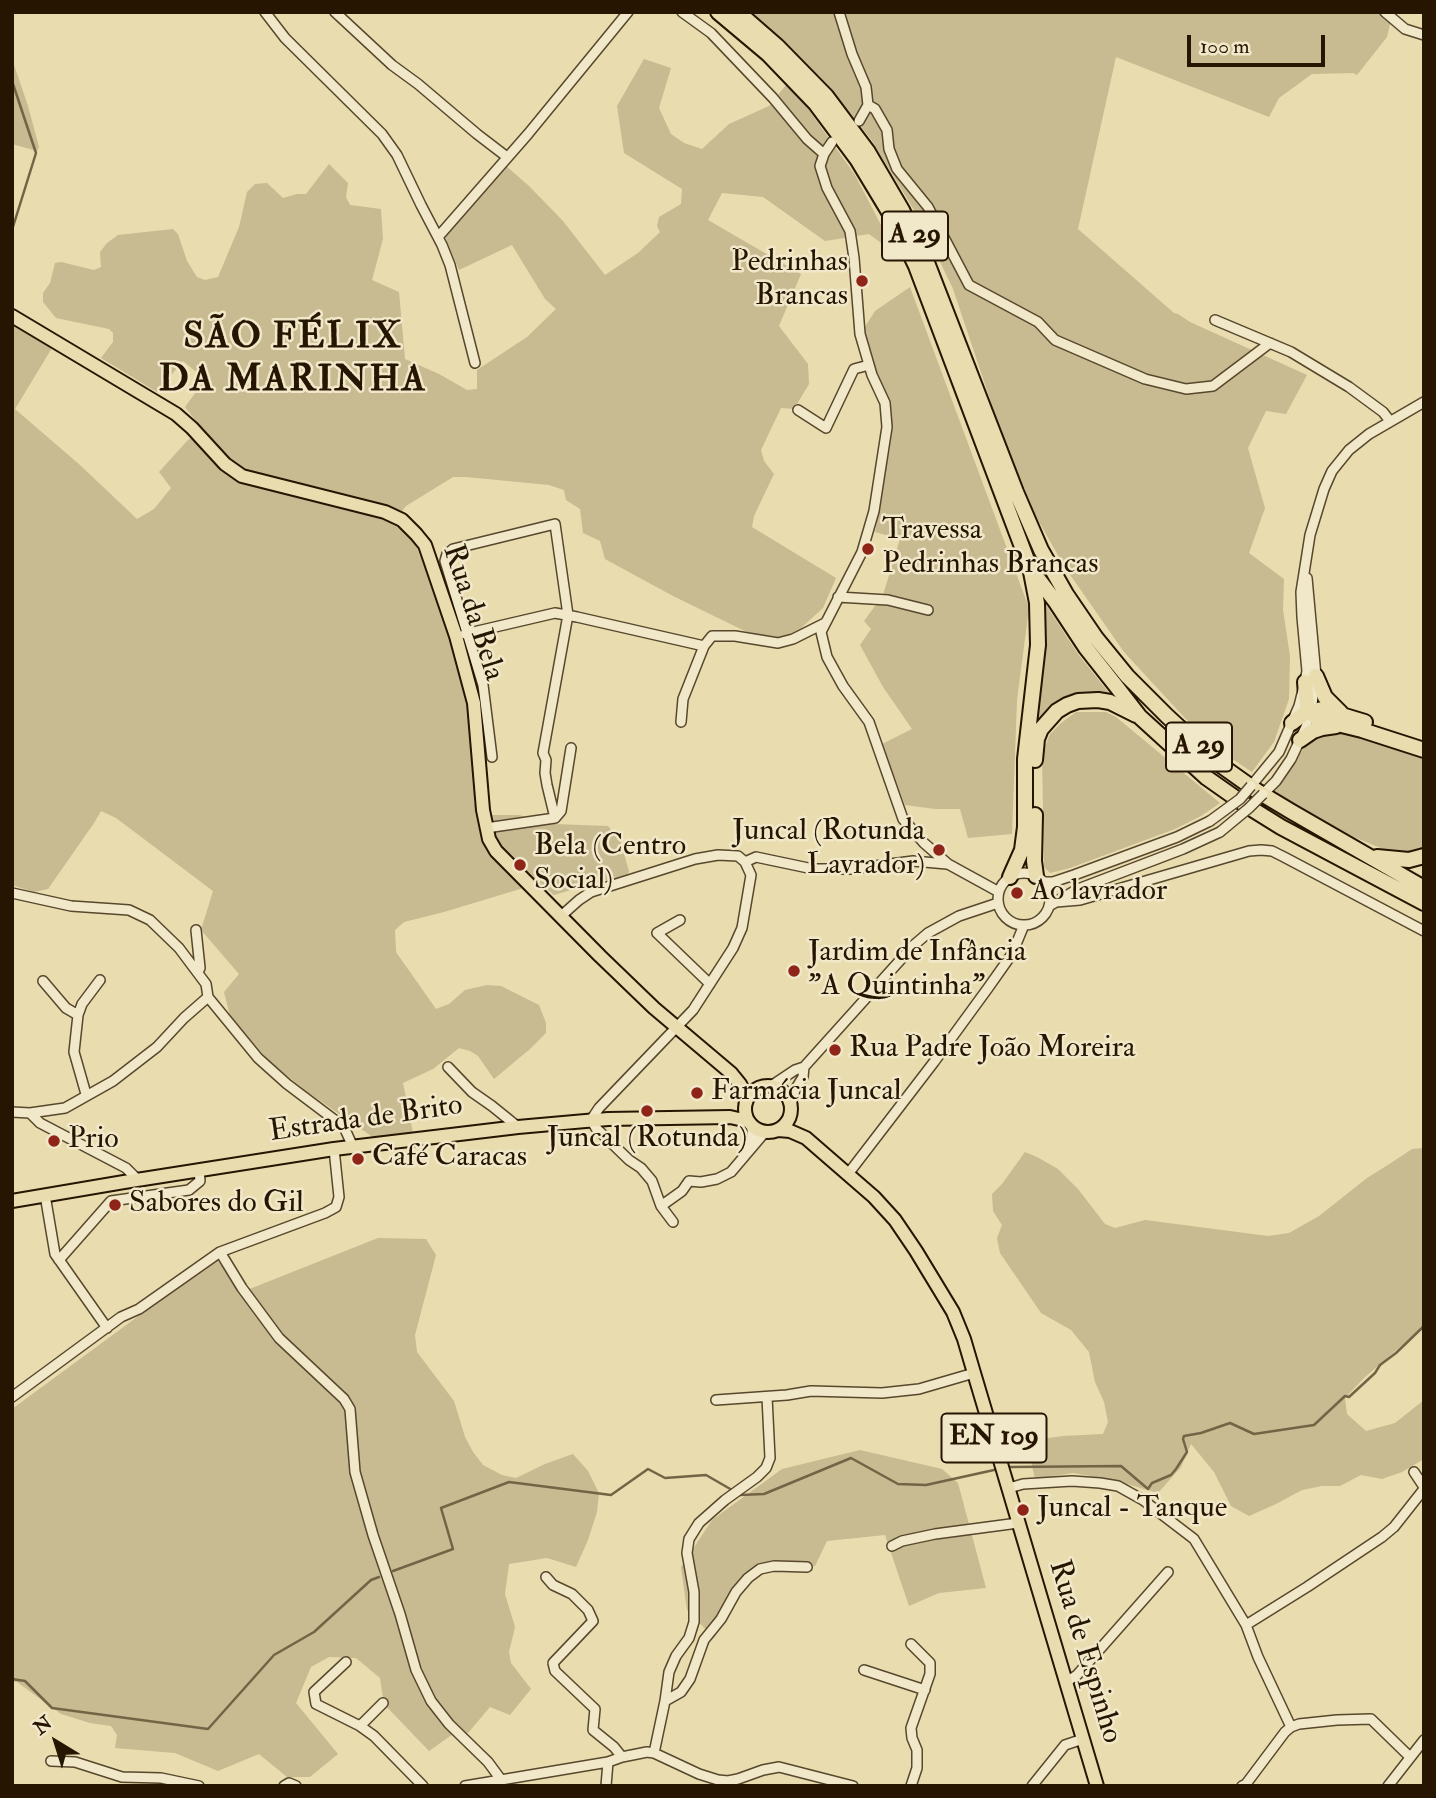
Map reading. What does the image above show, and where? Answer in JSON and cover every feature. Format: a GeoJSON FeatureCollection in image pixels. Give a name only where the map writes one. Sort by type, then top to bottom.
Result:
{"type":"FeatureCollection","features":[{"type":"Feature","properties":{"kind":"highway","name":"A 29"},"geometry":{"type":"LineString","coordinates":[[718,12],[768,54],[816,104],[857,159],[892,217],[916,266],[1030,568],[1086,648],[1140,717],[1208,778],[1244,804],[1281,827],[1424,903]]}},
{"type":"Feature","properties":{"kind":"highway","name":"A 29"},"geometry":{"type":"LineString","coordinates":[[738,12],[777,46],[826,96],[868,152],[902,210],[926,260],[1041,550],[1066,594],[1096,638],[1127,676],[1219,764],[1280,805],[1424,888]]}},
{"type":"Feature","properties":{"kind":"highway"},"geometry":{"type":"LineString","coordinates":[[1010,877],[1022,850],[1025,827],[1025,760],[1038,645],[1037,603],[1030,568]]}},
{"type":"Feature","properties":{"kind":"highway"},"geometry":{"type":"LineString","coordinates":[[1310,679],[1306,700],[1311,711]]}},
{"type":"Feature","properties":{"kind":"highway"},"geometry":{"type":"LineString","coordinates":[[1310,679],[1343,721]]}},
{"type":"Feature","properties":{"kind":"highway"},"geometry":{"type":"LineString","coordinates":[[1040,879],[1034,861],[1035,750],[1041,729],[1057,711],[1067,705],[1090,699],[1110,702],[1140,717]]}},
{"type":"Feature","properties":{"kind":"highway"},"geometry":{"type":"LineString","coordinates":[[1292,723],[1311,711],[1322,709],[1362,730],[1424,750]]}},
{"type":"Feature","properties":{"kind":"highway"},"geometry":{"type":"LineString","coordinates":[[1300,740],[1313,731],[1343,721],[1424,740]]}},
{"type":"Feature","properties":{"kind":"highway"},"geometry":{"type":"LineString","coordinates":[[1370,856],[1409,860],[1424,856]]}},
{"type":"Feature","properties":{"kind":"main road","name":"Rua da Bela"},"geometry":{"type":"LineString","coordinates":[[12,316],[176,414],[225,464],[242,476],[385,512],[402,520],[416,534],[425,545],[462,635],[474,703],[489,839],[496,850],[654,1007],[731,1073],[740,1084],[746,1102]]}},
{"type":"Feature","properties":{"kind":"main road","name":"Rua da Bela"},"geometry":{"type":"LineString","coordinates":[[731,1073],[767,1086]]}},
{"type":"Feature","properties":{"kind":"main road"},"geometry":{"type":"LineString","coordinates":[[730,1117],[738,1113],[757,1088],[767,1086]]}},
{"type":"Feature","properties":{"kind":"main road","name":"EN 109"},"geometry":{"type":"LineString","coordinates":[[767,1086],[784,1092],[791,1108]]}},
{"type":"Feature","properties":{"kind":"main road"},"geometry":{"type":"LineString","coordinates":[[746,1102],[745,1114],[750,1123]]}},
{"type":"Feature","properties":{"kind":"main road","name":"Rua de Espinho"},"geometry":{"type":"LineString","coordinates":[[791,1108],[806,1138]]}},
{"type":"Feature","properties":{"kind":"main road"},"geometry":{"type":"LineString","coordinates":[[772,1131],[789,1119],[791,1108]]}},
{"type":"Feature","properties":{"kind":"main road","name":"Estrada de Brito"},"geometry":{"type":"LineString","coordinates":[[12,1201],[334,1149],[518,1126],[591,1119],[730,1117],[750,1123]]}},
{"type":"Feature","properties":{"kind":"main road","name":"EN 109"},"geometry":{"type":"LineString","coordinates":[[750,1123],[772,1131]]}},
{"type":"Feature","properties":{"kind":"main road","name":"Rua de Espinho"},"geometry":{"type":"LineString","coordinates":[[772,1131],[790,1131],[806,1138],[874,1197],[895,1220],[953,1312],[964,1339],[1097,1786]]}},
{"type":"Feature","properties":{"kind":"street"},"geometry":{"type":"LineString","coordinates":[[265,12],[285,38],[382,134],[397,155],[450,265],[475,363]]}},
{"type":"Feature","properties":{"kind":"street"},"geometry":{"type":"LineString","coordinates":[[335,12],[392,65],[418,83],[507,157]]}},
{"type":"Feature","properties":{"kind":"street"},"geometry":{"type":"LineString","coordinates":[[438,237],[628,12]]}},
{"type":"Feature","properties":{"kind":"street"},"geometry":{"type":"LineString","coordinates":[[682,12],[711,33],[773,98],[807,139],[824,154]]}},
{"type":"Feature","properties":{"kind":"street"},"geometry":{"type":"LineString","coordinates":[[839,12],[866,87],[868,105],[859,121]]}},
{"type":"Feature","properties":{"kind":"street"},"geometry":{"type":"LineString","coordinates":[[1385,12],[1405,29],[1424,35]]}},
{"type":"Feature","properties":{"kind":"street"},"geometry":{"type":"LineString","coordinates":[[868,105],[875,109],[887,130],[889,149],[897,169],[928,206],[969,285],[1038,322],[1055,340],[1145,379],[1186,389],[1213,386],[1270,343]]}},
{"type":"Feature","properties":{"kind":"street"},"geometry":{"type":"LineString","coordinates":[[831,142],[820,166],[827,188],[850,231],[855,258],[860,334],[885,403],[887,428],[874,511],[862,552],[821,632],[827,657],[843,687],[869,722],[903,819],[923,843],[948,864],[999,892]]}},
{"type":"Feature","properties":{"kind":"street"},"geometry":{"type":"LineString","coordinates":[[1215,320],[1291,352],[1349,387],[1383,412],[1390,421]]}},
{"type":"Feature","properties":{"kind":"street"},"geometry":{"type":"LineString","coordinates":[[798,410],[826,428],[854,369],[869,365]]}},
{"type":"Feature","properties":{"kind":"street"},"geometry":{"type":"LineString","coordinates":[[1311,711],[1291,759],[1276,781],[1220,832],[1078,889],[1052,904],[1041,919],[1033,923],[1015,923],[1001,912],[999,892],[1010,877],[1020,873],[1054,882],[1177,837],[1210,821],[1240,799],[1263,773],[1279,752],[1310,679],[1306,562],[1310,536],[1324,489],[1332,471],[1349,450],[1369,434],[1424,402]]}},
{"type":"Feature","properties":{"kind":"street","name":"Rua da Bela"},"geometry":{"type":"LineString","coordinates":[[492,757],[483,685],[462,635],[445,561],[447,554],[453,549],[555,524],[568,615]]}},
{"type":"Feature","properties":{"kind":"street"},"geometry":{"type":"LineString","coordinates":[[838,597],[888,600],[928,610]]}},
{"type":"Feature","properties":{"kind":"street"},"geometry":{"type":"LineString","coordinates":[[462,635],[555,613],[704,646]]}},
{"type":"Feature","properties":{"kind":"street"},"geometry":{"type":"LineString","coordinates":[[555,818],[543,753],[568,615]]}},
{"type":"Feature","properties":{"kind":"street"},"geometry":{"type":"LineString","coordinates":[[681,722],[683,699],[704,646],[712,636],[735,636],[778,643],[793,639],[825,623]]}},
{"type":"Feature","properties":{"kind":"street"},"geometry":{"type":"LineString","coordinates":[[486,828],[555,818],[561,811],[571,748]]}},
{"type":"Feature","properties":{"kind":"street"},"geometry":{"type":"LineString","coordinates":[[914,861],[921,853],[923,843]]}},
{"type":"Feature","properties":{"kind":"street"},"geometry":{"type":"LineString","coordinates":[[1052,904],[1080,900],[1261,850],[1272,851],[1424,931]]}},
{"type":"Feature","properties":{"kind":"street"},"geometry":{"type":"LineString","coordinates":[[561,916],[591,892],[695,859],[718,855],[738,856],[745,862],[751,875],[742,928],[733,948],[693,1010],[591,1119],[596,1129],[652,1181],[661,1206],[673,1222]]}},
{"type":"Feature","properties":{"kind":"street"},"geometry":{"type":"LineString","coordinates":[[745,862],[756,857],[813,869],[852,869],[914,861],[948,864]]}},
{"type":"Feature","properties":{"kind":"street"},"geometry":{"type":"LineString","coordinates":[[1040,879],[1050,894],[1052,904]]}},
{"type":"Feature","properties":{"kind":"street"},"geometry":{"type":"LineString","coordinates":[[12,893],[71,906],[129,910],[150,920],[179,948],[198,972],[208,997],[258,1058],[287,1084],[344,1127],[353,1147]]}},
{"type":"Feature","properties":{"kind":"street"},"geometry":{"type":"LineString","coordinates":[[767,1086],[804,1067],[914,945],[928,933],[945,923],[998,903]]}},
{"type":"Feature","properties":{"kind":"street"},"geometry":{"type":"LineString","coordinates":[[681,920],[657,933],[710,984]]}},
{"type":"Feature","properties":{"kind":"street"},"geometry":{"type":"LineString","coordinates":[[848,1174],[988,988],[1012,954],[1024,925]]}},
{"type":"Feature","properties":{"kind":"street"},"geometry":{"type":"LineString","coordinates":[[196,930],[200,968],[198,972]]}},
{"type":"Feature","properties":{"kind":"street"},"geometry":{"type":"LineString","coordinates":[[86,1094],[74,1052],[78,1015],[82,1004],[100,980]]}},
{"type":"Feature","properties":{"kind":"street"},"geometry":{"type":"LineString","coordinates":[[43,981],[66,1008],[78,1015]]}},
{"type":"Feature","properties":{"kind":"street"},"geometry":{"type":"LineString","coordinates":[[12,1112],[30,1114],[65,1108],[113,1081],[157,1047],[208,997]]}},
{"type":"Feature","properties":{"kind":"street"},"geometry":{"type":"LineString","coordinates":[[448,1067],[472,1092],[518,1126]]}},
{"type":"Feature","properties":{"kind":"street"},"geometry":{"type":"LineString","coordinates":[[791,1108],[804,1067]]}},
{"type":"Feature","properties":{"kind":"street"},"geometry":{"type":"LineString","coordinates":[[30,1114],[40,1123],[126,1168],[138,1180]]}},
{"type":"Feature","properties":{"kind":"street"},"geometry":{"type":"LineString","coordinates":[[749,1150],[752,1141],[750,1123]]}},
{"type":"Feature","properties":{"kind":"street"},"geometry":{"type":"LineString","coordinates":[[661,1206],[682,1191],[689,1181],[717,1179],[731,1172],[749,1150],[772,1131]]}},
{"type":"Feature","properties":{"kind":"street"},"geometry":{"type":"LineString","coordinates":[[12,1397],[121,1317],[139,1309],[220,1252],[336,1207],[339,1197],[334,1149]]}},
{"type":"Feature","properties":{"kind":"street"},"geometry":{"type":"LineString","coordinates":[[58,1260],[111,1201],[189,1189],[200,1181],[199,1170]]}},
{"type":"Feature","properties":{"kind":"street"},"geometry":{"type":"LineString","coordinates":[[45,1195],[55,1254],[107,1328]]}},
{"type":"Feature","properties":{"kind":"street"},"geometry":{"type":"LineString","coordinates":[[220,1252],[242,1288],[279,1338],[344,1399],[350,1409],[355,1472],[416,1670],[431,1700],[449,1724],[488,1762],[502,1781]]}},
{"type":"Feature","properties":{"kind":"street"},"geometry":{"type":"LineString","coordinates":[[716,1400],[811,1391],[907,1391],[974,1373]]}},
{"type":"Feature","properties":{"kind":"street"},"geometry":{"type":"LineString","coordinates":[[653,1753],[669,1672],[689,1637],[694,1622],[694,1592],[687,1553],[689,1539],[699,1523],[766,1468],[770,1458],[767,1396]]}},
{"type":"Feature","properties":{"kind":"street"},"geometry":{"type":"LineString","coordinates":[[1246,1625],[1394,1527],[1424,1488],[1414,1472]]}},
{"type":"Feature","properties":{"kind":"street"},"geometry":{"type":"LineString","coordinates":[[1009,1488],[1023,1484],[1072,1481],[1118,1486],[1143,1500],[1194,1539],[1246,1625],[1291,1727]]}},
{"type":"Feature","properties":{"kind":"street"},"geometry":{"type":"LineString","coordinates":[[892,1546],[902,1541],[935,1534],[1018,1522]]}},
{"type":"Feature","properties":{"kind":"street"},"geometry":{"type":"LineString","coordinates":[[665,1701],[681,1692],[690,1679],[704,1640],[722,1619],[736,1592],[748,1578],[760,1569],[774,1566],[807,1567]]}},
{"type":"Feature","properties":{"kind":"street"},"geometry":{"type":"LineString","coordinates":[[1066,1682],[1077,1675],[1168,1572]]}},
{"type":"Feature","properties":{"kind":"street"},"geometry":{"type":"LineString","coordinates":[[547,1577],[553,1585],[572,1594],[588,1610],[593,1621],[553,1663],[555,1671],[576,1694],[595,1709],[593,1730],[622,1757]]}},
{"type":"Feature","properties":{"kind":"street"},"geometry":{"type":"LineString","coordinates":[[911,1644],[930,1663],[930,1674],[911,1728],[917,1750],[917,1768],[911,1786]]}},
{"type":"Feature","properties":{"kind":"street"},"geometry":{"type":"LineString","coordinates":[[346,1662],[314,1692],[316,1704],[374,1736],[423,1786]]}},
{"type":"Feature","properties":{"kind":"street"},"geometry":{"type":"LineString","coordinates":[[864,1670],[925,1690]]}},
{"type":"Feature","properties":{"kind":"street"},"geometry":{"type":"LineString","coordinates":[[360,1727],[383,1703]]}},
{"type":"Feature","properties":{"kind":"street"},"geometry":{"type":"LineString","coordinates":[[1244,1785],[1291,1727],[1299,1724],[1371,1719],[1410,1756]]}},
{"type":"Feature","properties":{"kind":"street"},"geometry":{"type":"LineString","coordinates":[[1031,1786],[1065,1745],[1083,1739]]}},
{"type":"Feature","properties":{"kind":"street"},"geometry":{"type":"LineString","coordinates":[[1388,1786],[1424,1740]]}},
{"type":"Feature","properties":{"kind":"street"},"geometry":{"type":"LineString","coordinates":[[465,1786],[517,1781],[622,1757],[653,1753],[708,1782],[738,1779],[779,1767],[853,1786]]}},
{"type":"Feature","properties":{"kind":"street"},"geometry":{"type":"LineString","coordinates":[[51,1760],[75,1762],[122,1777],[161,1778],[199,1786]]}},
{"type":"Feature","properties":{"kind":"street"},"geometry":{"type":"LineString","coordinates":[[606,1786],[608,1762]]}},
{"type":"Feature","properties":{"kind":"street"},"geometry":{"type":"LineString","coordinates":[[1395,1776],[1401,1786]]}},
{"type":"Feature","properties":{"kind":"street"},"geometry":{"type":"LineString","coordinates":[[284,1786],[289,1783],[296,1786]]}},
{"type":"Feature","properties":{"kind":"shaded area"},"geometry":{"type":"Polygon","coordinates":[[[750,12],[1393,12],[1387,37],[1357,75],[1312,74],[1279,98],[1269,117],[1116,57],[1078,229],[1174,313],[1307,375],[1286,414],[1266,411],[1248,448],[1265,508],[1249,553],[1284,579],[1283,610],[1290,656],[1289,699],[1274,742],[1252,772],[1208,743],[1124,652],[1064,566],[1037,518],[1002,435],[953,289],[920,220],[872,141],[852,115],[794,51],[750,12]]]}},
{"type":"Feature","properties":{"kind":"shaded area"},"geometry":{"type":"Polygon","coordinates":[[[12,59],[28,106],[39,147],[37,151],[12,144],[12,59]]]}},
{"type":"Feature","properties":{"kind":"shaded area"},"geometry":{"type":"Polygon","coordinates":[[[644,59],[671,68],[659,108],[671,134],[684,143],[702,149],[729,124],[769,106],[786,85],[804,103],[855,175],[896,254],[869,234],[825,241],[763,197],[722,193],[708,220],[801,274],[779,326],[808,364],[809,384],[794,409],[781,408],[761,450],[764,461],[774,474],[754,516],[752,527],[836,578],[823,608],[801,628],[775,641],[753,635],[605,559],[600,541],[583,533],[580,509],[566,500],[564,490],[549,485],[453,477],[406,506],[392,524],[412,536],[451,631],[475,741],[474,803],[483,815],[519,815],[554,824],[608,826],[620,840],[629,871],[627,877],[605,880],[554,895],[540,883],[404,922],[395,930],[396,952],[436,1009],[449,1004],[465,990],[487,985],[501,986],[539,1005],[546,1023],[546,1033],[494,1079],[478,1056],[459,1048],[433,1069],[403,1083],[413,1133],[374,1138],[306,1091],[269,1061],[230,1016],[224,992],[239,974],[201,930],[213,891],[116,818],[101,811],[48,889],[34,892],[12,885],[12,321],[52,348],[15,409],[137,519],[154,509],[171,488],[159,472],[187,441],[202,429],[185,407],[201,385],[201,376],[183,361],[157,392],[101,358],[113,342],[113,333],[109,329],[56,318],[43,302],[43,293],[50,283],[55,263],[94,270],[101,267],[100,252],[118,235],[173,229],[178,234],[187,261],[197,277],[205,280],[218,277],[239,227],[247,192],[255,184],[267,183],[283,198],[306,194],[329,164],[348,183],[346,197],[350,205],[381,209],[383,239],[372,280],[399,292],[405,359],[467,390],[477,389],[477,370],[527,337],[556,309],[545,299],[512,245],[459,270],[444,234],[505,165],[563,221],[605,275],[638,253],[660,232],[657,226],[659,217],[681,204],[682,189],[624,153],[617,106],[644,59]]]}},
{"type":"Feature","properties":{"kind":"shaded area"},"geometry":{"type":"Polygon","coordinates":[[[910,287],[1029,608],[1017,700],[1012,834],[968,838],[960,809],[905,805],[882,744],[912,729],[883,687],[860,645],[871,629],[864,621],[883,595],[900,539],[875,532],[892,431],[861,333],[875,311],[910,287]]]}},
{"type":"Feature","properties":{"kind":"shaded area"},"geometry":{"type":"Polygon","coordinates":[[[1046,605],[1078,654],[1113,698],[1095,693],[1069,696],[1045,712],[1037,722],[1030,742],[1041,607],[1046,605]]]}},
{"type":"Feature","properties":{"kind":"shaded area"},"geometry":{"type":"Polygon","coordinates":[[[1076,712],[1106,712],[1116,717],[1220,803],[1175,829],[1050,873],[1044,867],[1042,754],[1050,734],[1076,712]]]}},
{"type":"Feature","properties":{"kind":"shaded area"},"geometry":{"type":"Polygon","coordinates":[[[1346,731],[1424,757],[1424,850],[1407,854],[1390,852],[1354,837],[1273,792],[1305,746],[1319,736],[1346,731]]]}},
{"type":"Feature","properties":{"kind":"shaded area"},"geometry":{"type":"Polygon","coordinates":[[[1424,1148],[1424,1326],[1345,1398],[1347,1414],[1366,1431],[1395,1423],[1424,1400],[1424,1459],[1402,1472],[1382,1479],[1361,1475],[1340,1486],[1302,1490],[1249,1516],[1231,1506],[1214,1472],[1191,1444],[1181,1467],[1158,1493],[1113,1480],[1073,1473],[1035,1479],[1030,1457],[1034,1440],[1103,1434],[1108,1422],[1089,1352],[1071,1330],[1041,1313],[1000,1253],[997,1238],[1002,1225],[993,1211],[992,1194],[1025,1152],[1058,1169],[1078,1189],[1105,1224],[1115,1228],[1145,1220],[1268,1236],[1289,1233],[1319,1216],[1367,1178],[1412,1149],[1424,1148]]]}},
{"type":"Feature","properties":{"kind":"shaded area"},"geometry":{"type":"Polygon","coordinates":[[[378,1238],[426,1239],[436,1255],[415,1335],[417,1352],[454,1401],[465,1437],[483,1465],[502,1475],[516,1478],[573,1454],[588,1471],[599,1493],[597,1512],[576,1567],[547,1558],[509,1564],[505,1594],[515,1627],[509,1652],[511,1663],[531,1689],[510,1715],[490,1707],[468,1733],[453,1734],[429,1751],[384,1704],[380,1678],[356,1658],[329,1657],[311,1667],[296,1703],[338,1754],[310,1777],[287,1777],[259,1754],[218,1771],[175,1753],[115,1748],[117,1735],[111,1726],[61,1714],[17,1682],[12,1682],[12,1409],[216,1259],[242,1292],[378,1238]]]}},
{"type":"Feature","properties":{"kind":"shaded area"},"geometry":{"type":"Polygon","coordinates":[[[860,1450],[942,1469],[958,1483],[986,1588],[939,1593],[909,1606],[885,1535],[827,1541],[815,1566],[774,1564],[756,1571],[734,1600],[714,1638],[687,1610],[681,1567],[712,1520],[782,1469],[860,1450]]]}},
{"type":"Feature","properties":{"kind":"waterway"},"geometry":{"type":"LineString","coordinates":[[12,81],[36,153],[12,230]]}},
{"type":"Feature","properties":{"kind":"waterway"},"geometry":{"type":"LineString","coordinates":[[1009,1467],[1121,1466],[1148,1489],[1152,1483],[1171,1475],[1176,1469],[1187,1452],[1184,1436],[1230,1423],[1254,1434],[1314,1425],[1345,1396],[1349,1397],[1424,1326]]}},
{"type":"Feature","properties":{"kind":"waterway"},"geometry":{"type":"LineString","coordinates":[[740,1495],[764,1494],[851,1458],[898,1484],[926,1485],[994,1470]]}},
{"type":"Feature","properties":{"kind":"waterway"},"geometry":{"type":"LineString","coordinates":[[393,1571],[453,1549],[441,1508],[509,1482],[611,1495],[648,1469],[665,1478],[706,1475],[732,1490]]}},
{"type":"Feature","properties":{"kind":"waterway"},"geometry":{"type":"LineString","coordinates":[[12,1679],[25,1681],[52,1708],[208,1729],[274,1655],[314,1632],[371,1580],[379,1577]]}},
{"type":"Feature","properties":{"kind":"place","name":"Pedrinhas Brancas"},"geometry":{"type":"Point","coordinates":[862,281]}},
{"type":"Feature","properties":{"kind":"place","name":"Travessa Pedrinhas Brancas"},"geometry":{"type":"Point","coordinates":[868,549]}},
{"type":"Feature","properties":{"kind":"place","name":"Juncal (Rotunda Lavrador)"},"geometry":{"type":"Point","coordinates":[939,850]}},
{"type":"Feature","properties":{"kind":"place","name":"Bela (Centro Social)"},"geometry":{"type":"Point","coordinates":[520,865]}},
{"type":"Feature","properties":{"kind":"place","name":"Ao lavrador"},"geometry":{"type":"Point","coordinates":[1017,893]}},
{"type":"Feature","properties":{"kind":"place","name":"Jardim de Infância \"A Quintinha\""},"geometry":{"type":"Point","coordinates":[794,971]}},
{"type":"Feature","properties":{"kind":"place","name":"Rua Padre João Moreira"},"geometry":{"type":"Point","coordinates":[835,1050]}},
{"type":"Feature","properties":{"kind":"place","name":"Farmácia Juncal"},"geometry":{"type":"Point","coordinates":[697,1093]}},
{"type":"Feature","properties":{"kind":"place","name":"Juncal (Rotunda)"},"geometry":{"type":"Point","coordinates":[647,1111]}},
{"type":"Feature","properties":{"kind":"place","name":"Prio"},"geometry":{"type":"Point","coordinates":[54,1141]}},
{"type":"Feature","properties":{"kind":"place","name":"Café Caracas"},"geometry":{"type":"Point","coordinates":[358,1159]}},
{"type":"Feature","properties":{"kind":"place","name":"Sabores do Gil"},"geometry":{"type":"Point","coordinates":[115,1205]}},
{"type":"Feature","properties":{"kind":"place","name":"Juncal - Tanque"},"geometry":{"type":"Point","coordinates":[1023,1510]}},
{"type":"Feature","properties":{"kind":"district","name":"SÃO FÉLIX DA MARINHA"},"geometry":{"type":"Point","coordinates":[293,360]}}]}
